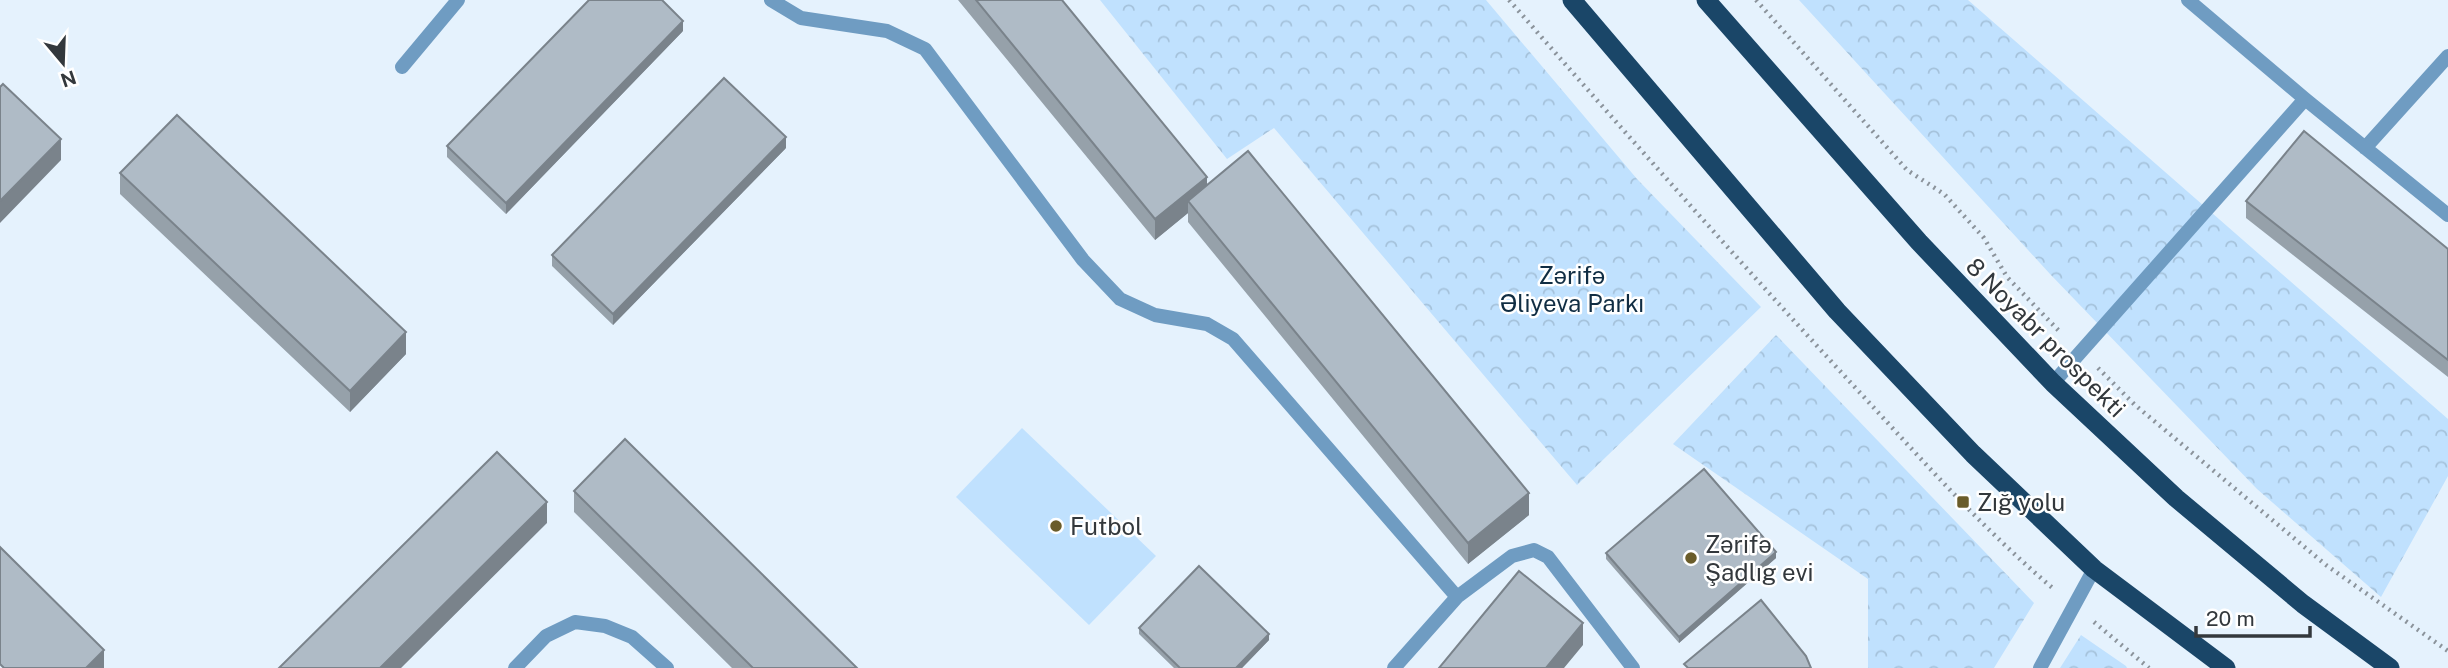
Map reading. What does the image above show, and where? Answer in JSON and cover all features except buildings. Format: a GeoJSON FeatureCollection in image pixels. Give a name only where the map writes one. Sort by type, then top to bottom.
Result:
{"type":"FeatureCollection","features":[{"type":"Feature","properties":{"kind":"highway"},"geometry":{"type":"LineString","coordinates":[[1572,0],[1837,311],[1973,454],[2094,569],[2225,668]]}},
{"type":"Feature","properties":{"kind":"highway","name":"8 Noyabr prospekti"},"geometry":{"type":"LineString","coordinates":[[1706,0],[1919,242],[2053,383],[2176,498],[2302,604],[2390,668]]}},
{"type":"Feature","properties":{"kind":"street"},"geometry":{"type":"LineString","coordinates":[[402,67],[458,0]]}},
{"type":"Feature","properties":{"kind":"street"},"geometry":{"type":"LineString","coordinates":[[771,0],[801,18],[887,31],[925,49],[1083,260],[1120,299],[1155,315],[1207,324],[1233,339],[1457,597]]}},
{"type":"Feature","properties":{"kind":"street"},"geometry":{"type":"LineString","coordinates":[[2188,0],[2448,215]]}},
{"type":"Feature","properties":{"kind":"street"},"geometry":{"type":"LineString","coordinates":[[2365,148],[2448,55]]}},
{"type":"Feature","properties":{"kind":"street"},"geometry":{"type":"LineString","coordinates":[[2053,383],[2305,99]]}},
{"type":"Feature","properties":{"kind":"street"},"geometry":{"type":"LineString","coordinates":[[1394,668],[1457,597],[1512,556],[1534,550],[1548,557],[1633,668]]}},
{"type":"Feature","properties":{"kind":"street"},"geometry":{"type":"LineString","coordinates":[[2040,668],[2094,569]]}},
{"type":"Feature","properties":{"kind":"street"},"geometry":{"type":"LineString","coordinates":[[515,668],[546,636],[575,622],[604,626],[632,637],[667,668]]}},
{"type":"Feature","properties":{"kind":"path"},"geometry":{"type":"LineString","coordinates":[[1510,0],[1744,267],[1953,493],[2025,565]]}},
{"type":"Feature","properties":{"kind":"path"},"geometry":{"type":"LineString","coordinates":[[2102,629],[2149,668]]}},
{"type":"Feature","properties":{"kind":"green space","name":"Zərifə Əliyeva Parkı"},"geometry":{"type":"Polygon","coordinates":[[[1100,0],[1486,0],[1637,179],[1761,307],[1577,485],[1274,128],[1227,159],[1100,0]]]}},
{"type":"Feature","properties":{"kind":"green space"},"geometry":{"type":"Polygon","coordinates":[[[1799,0],[1968,0],[2448,419],[2448,476],[2381,597],[2257,489],[2050,274],[1799,0]]]}},
{"type":"Feature","properties":{"kind":"green space"},"geometry":{"type":"Polygon","coordinates":[[[1776,335],[2034,603],[1994,668],[1868,668],[1868,579],[1673,444],[1776,335]]]}},
{"type":"Feature","properties":{"kind":"green space","name":"Futbol"},"geometry":{"type":"Polygon","coordinates":[[[1022,428],[1156,556],[1089,625],[956,497],[1022,428]]]}},
{"type":"Feature","properties":{"kind":"green space"},"geometry":{"type":"Polygon","coordinates":[[[2081,635],[2126,666],[2127,668],[2060,668],[2081,635]]]}},
{"type":"Feature","properties":{"kind":"place","name":"Zığ yolu"},"geometry":{"type":"Point","coordinates":[1963,502]}},
{"type":"Feature","properties":{"kind":"place","name":"Futbol"},"geometry":{"type":"Point","coordinates":[1056,526]}},
{"type":"Feature","properties":{"kind":"place","name":"Zərifə Şadlıg evi"},"geometry":{"type":"Point","coordinates":[1691,558]}}]}
